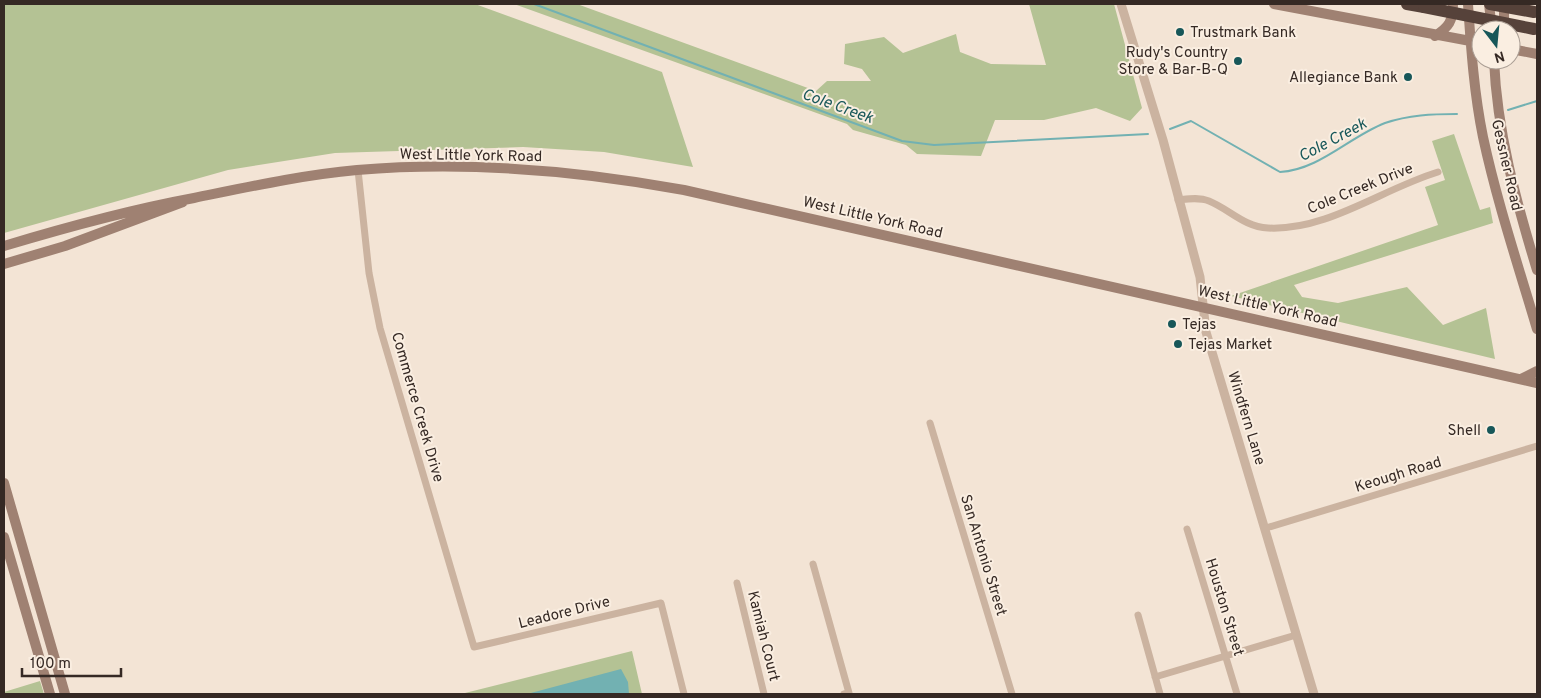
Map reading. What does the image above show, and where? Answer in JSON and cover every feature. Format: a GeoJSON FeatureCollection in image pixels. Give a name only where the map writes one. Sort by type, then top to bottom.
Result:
{"type":"FeatureCollection","features":[{"type":"Feature","properties":{"kind":"highway"},"geometry":{"type":"LineString","coordinates":[[1407,4],[1536,29]]}},
{"type":"Feature","properties":{"kind":"highway"},"geometry":{"type":"LineString","coordinates":[[1490,4],[1536,13]]}},
{"type":"Feature","properties":{"kind":"main road"},"geometry":{"type":"LineString","coordinates":[[1274,4],[1435,36],[1471,41]]}},
{"type":"Feature","properties":{"kind":"main road"},"geometry":{"type":"LineString","coordinates":[[1435,36],[1450,25],[1453,18],[1453,4]]}},
{"type":"Feature","properties":{"kind":"main road","name":"Gessner Road"},"geometry":{"type":"LineString","coordinates":[[1468,4],[1471,20]]}},
{"type":"Feature","properties":{"kind":"main road"},"geometry":{"type":"LineString","coordinates":[[1490,4],[1491,20]]}},
{"type":"Feature","properties":{"kind":"main road"},"geometry":{"type":"LineString","coordinates":[[1504,4],[1504,20]]}},
{"type":"Feature","properties":{"kind":"main road"},"geometry":{"type":"LineString","coordinates":[[1521,47],[1532,53]]}},
{"type":"Feature","properties":{"kind":"main road","name":"Gessner Road"},"geometry":{"type":"LineString","coordinates":[[1475,70],[1475,86],[1483,137],[1537,329]]}},
{"type":"Feature","properties":{"kind":"main road","name":"Gessner Road"},"geometry":{"type":"LineString","coordinates":[[1494,70],[1495,92],[1512,181],[1537,269]]}},
{"type":"Feature","properties":{"kind":"main road","name":"West Little York Road"},"geometry":{"type":"LineString","coordinates":[[4,246],[144,207],[251,185],[358,170],[447,166],[516,168],[622,178],[774,210],[1537,383]]}},
{"type":"Feature","properties":{"kind":"main road"},"geometry":{"type":"LineString","coordinates":[[1496,186],[1512,181]]}},
{"type":"Feature","properties":{"kind":"main road","name":"West Little York Road"},"geometry":{"type":"LineString","coordinates":[[4,264],[65,246],[193,198]]}},
{"type":"Feature","properties":{"kind":"main road"},"geometry":{"type":"LineString","coordinates":[[1520,272],[1537,269]]}},
{"type":"Feature","properties":{"kind":"main road"},"geometry":{"type":"LineString","coordinates":[[1521,379],[1537,371]]}},
{"type":"Feature","properties":{"kind":"main road"},"geometry":{"type":"LineString","coordinates":[[4,483],[7,508],[41,605],[61,693]]}},
{"type":"Feature","properties":{"kind":"main road"},"geometry":{"type":"LineString","coordinates":[[4,537],[50,694]]}},
{"type":"Feature","properties":{"kind":"main road"},"geometry":{"type":"LineString","coordinates":[[26,609],[41,605]]}},
{"type":"Feature","properties":{"kind":"street","name":"Windfern Lane"},"geometry":{"type":"LineString","coordinates":[[1121,4],[1200,278],[1206,332],[1314,694]]}},
{"type":"Feature","properties":{"kind":"street","name":"Commerce Creek Drive"},"geometry":{"type":"LineString","coordinates":[[358,170],[368,273],[380,328],[474,647]]}},
{"type":"Feature","properties":{"kind":"street","name":"Cole Creek Drive"},"geometry":{"type":"LineString","coordinates":[[1178,200],[1196,199],[1209,201],[1244,222],[1257,227],[1290,227],[1331,216],[1397,186],[1438,172]]}},
{"type":"Feature","properties":{"kind":"street","name":"San Antonio Street"},"geometry":{"type":"LineString","coordinates":[[930,423],[1012,694]]}},
{"type":"Feature","properties":{"kind":"street","name":"Keough Road"},"geometry":{"type":"LineString","coordinates":[[1266,528],[1537,446]]}},
{"type":"Feature","properties":{"kind":"street","name":"Houston Street"},"geometry":{"type":"LineString","coordinates":[[1187,528],[1237,694]]}},
{"type":"Feature","properties":{"kind":"street"},"geometry":{"type":"LineString","coordinates":[[813,564],[846,694]]}},
{"type":"Feature","properties":{"kind":"street","name":"Kamiah Court"},"geometry":{"type":"LineString","coordinates":[[737,583],[764,694]]}},
{"type":"Feature","properties":{"kind":"street","name":"Leadore Drive"},"geometry":{"type":"LineString","coordinates":[[474,647],[661,603],[684,694]]}},
{"type":"Feature","properties":{"kind":"street"},"geometry":{"type":"LineString","coordinates":[[1138,615],[1160,694]]}},
{"type":"Feature","properties":{"kind":"street"},"geometry":{"type":"LineString","coordinates":[[1155,677],[1296,635]]}},
{"type":"Feature","properties":{"kind":"green space"},"geometry":{"type":"Polygon","coordinates":[[[4,4],[475,4],[662,72],[693,167],[604,152],[523,147],[335,153],[228,170],[4,233],[4,4]]]}},
{"type":"Feature","properties":{"kind":"green space"},"geometry":{"type":"Polygon","coordinates":[[[514,4],[577,4],[816,91],[827,81],[871,81],[862,69],[844,64],[845,44],[884,37],[903,53],[956,34],[960,52],[991,64],[1046,65],[1029,4],[1114,4],[1142,108],[1130,121],[1096,108],[1044,120],[995,120],[981,156],[917,154],[906,145],[853,130],[847,124],[514,4]]]}},
{"type":"Feature","properties":{"kind":"green space"},"geometry":{"type":"Polygon","coordinates":[[[1454,134],[1480,210],[1490,207],[1493,223],[1294,285],[1302,297],[1338,303],[1407,287],[1443,325],[1486,308],[1495,359],[1231,296],[1438,225],[1425,187],[1445,180],[1432,141],[1454,134]]]}},
{"type":"Feature","properties":{"kind":"green space"},"geometry":{"type":"Polygon","coordinates":[[[632,651],[642,694],[461,694],[632,651]]]}},
{"type":"Feature","properties":{"kind":"green space"},"geometry":{"type":"Polygon","coordinates":[[[40,681],[44,694],[4,694],[4,692],[40,681]]]}},
{"type":"Feature","properties":{"kind":"water"},"geometry":{"type":"Polygon","coordinates":[[[621,669],[628,682],[629,694],[527,694],[621,669]]]}},
{"type":"Feature","properties":{"kind":"waterway","name":"Cole Creek"},"geometry":{"type":"LineString","coordinates":[[534,4],[902,141],[934,145],[1148,134]]}},
{"type":"Feature","properties":{"kind":"waterway","name":"Cole Creek"},"geometry":{"type":"LineString","coordinates":[[1508,110],[1537,101]]}},
{"type":"Feature","properties":{"kind":"waterway","name":"Cole Creek"},"geometry":{"type":"LineString","coordinates":[[1170,129],[1191,121],[1280,172],[1294,170],[1321,159],[1385,123],[1403,118],[1457,114]]}},
{"type":"Feature","properties":{"kind":"place","name":"Trustmark Bank"},"geometry":{"type":"Point","coordinates":[1180,32]}},
{"type":"Feature","properties":{"kind":"place","name":"Rudy's Country Store & Bar-B-Q"},"geometry":{"type":"Point","coordinates":[1238,61]}},
{"type":"Feature","properties":{"kind":"place","name":"Allegiance Bank"},"geometry":{"type":"Point","coordinates":[1408,77]}},
{"type":"Feature","properties":{"kind":"place","name":"Tejas"},"geometry":{"type":"Point","coordinates":[1172,324]}},
{"type":"Feature","properties":{"kind":"place","name":"Tejas Market"},"geometry":{"type":"Point","coordinates":[1178,344]}},
{"type":"Feature","properties":{"kind":"place","name":"Shell"},"geometry":{"type":"Point","coordinates":[1491,430]}}]}
